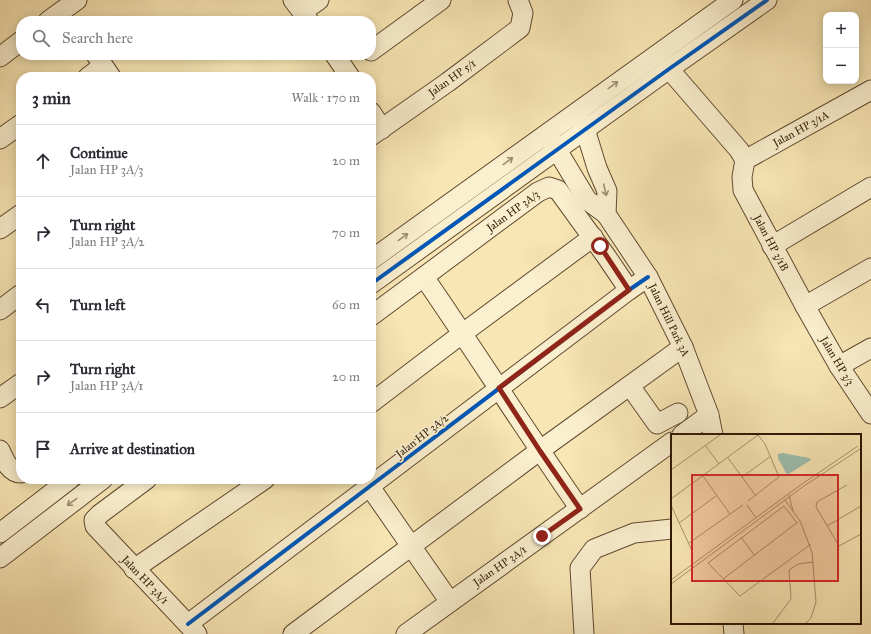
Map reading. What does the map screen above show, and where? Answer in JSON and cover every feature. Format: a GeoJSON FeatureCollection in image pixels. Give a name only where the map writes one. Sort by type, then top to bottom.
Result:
{"type":"FeatureCollection","features":[{"type":"Feature","properties":{"kind":"street"},"geometry":{"type":"LineString","coordinates":[[302,11],[319,0]]}},
{"type":"Feature","properties":{"kind":"street"},"geometry":{"type":"LineString","coordinates":[[376,47],[441,0]]}},
{"type":"Feature","properties":{"kind":"street"},"geometry":{"type":"LineString","coordinates":[[376,251],[546,134],[733,0]]}},
{"type":"Feature","properties":{"kind":"street"},"geometry":{"type":"LineString","coordinates":[[376,280],[557,149],[767,0]]}},
{"type":"Feature","properties":{"kind":"street","name":"Jalan HP 5/1"},"geometry":{"type":"LineString","coordinates":[[376,133],[520,28],[521,7]]}},
{"type":"Feature","properties":{"kind":"street"},"geometry":{"type":"LineString","coordinates":[[58,16],[71,10]]}},
{"type":"Feature","properties":{"kind":"street"},"geometry":{"type":"LineString","coordinates":[[0,57],[16,45]]}},
{"type":"Feature","properties":{"kind":"street"},"geometry":{"type":"LineString","coordinates":[[344,67],[357,60]]}},
{"type":"Feature","properties":{"kind":"street"},"geometry":{"type":"LineString","coordinates":[[95,72],[103,66]]}},
{"type":"Feature","properties":{"kind":"street"},"geometry":{"type":"LineString","coordinates":[[669,69],[739,150],[744,168]]}},
{"type":"Feature","properties":{"kind":"street","name":"Jalan HP 3/1A"},"geometry":{"type":"LineString","coordinates":[[744,168],[871,90]]}},
{"type":"Feature","properties":{"kind":"street"},"geometry":{"type":"LineString","coordinates":[[574,114],[585,129],[597,168],[607,191],[606,214]]}},
{"type":"Feature","properties":{"kind":"street"},"geometry":{"type":"LineString","coordinates":[[0,139],[16,128]]}},
{"type":"Feature","properties":{"kind":"street","name":"Jalan Hill Park 3A"},"geometry":{"type":"LineString","coordinates":[[546,134],[557,149],[587,200],[606,214],[648,277],[683,347],[709,415],[713,434]]}},
{"type":"Feature","properties":{"kind":"street","name":"Jalan HP 3/1B"},"geometry":{"type":"LineString","coordinates":[[744,168],[743,190],[805,306]]}},
{"type":"Feature","properties":{"kind":"street","name":"Jalan HP 3A/3"},"geometry":{"type":"LineString","coordinates":[[376,312],[538,192],[549,187],[558,190],[593,237],[629,290]]}},
{"type":"Feature","properties":{"kind":"street"},"geometry":{"type":"LineString","coordinates":[[772,246],[871,187]]}},
{"type":"Feature","properties":{"kind":"street"},"geometry":{"type":"LineString","coordinates":[[0,229],[16,218]]}},
{"type":"Feature","properties":{"kind":"street"},"geometry":{"type":"LineString","coordinates":[[376,399],[593,237]]}},
{"type":"Feature","properties":{"kind":"street"},"geometry":{"type":"LineString","coordinates":[[376,254],[390,270]]}},
{"type":"Feature","properties":{"kind":"street"},"geometry":{"type":"LineString","coordinates":[[805,306],[871,268]]}},
{"type":"Feature","properties":{"kind":"street"},"geometry":{"type":"LineString","coordinates":[[424,277],[580,509]]}},
{"type":"Feature","properties":{"kind":"street","name":"Jalan HP 3A/2"},"geometry":{"type":"LineString","coordinates":[[376,480],[648,277]]}},
{"type":"Feature","properties":{"kind":"street"},"geometry":{"type":"LineString","coordinates":[[0,310],[16,298]]}},
{"type":"Feature","properties":{"kind":"street","name":"Jalan HP 3/3"},"geometry":{"type":"LineString","coordinates":[[805,306],[839,366],[871,414]]}},
{"type":"Feature","properties":{"kind":"street"},"geometry":{"type":"LineString","coordinates":[[293,634],[683,347]]}},
{"type":"Feature","properties":{"kind":"street"},"geometry":{"type":"LineString","coordinates":[[839,366],[871,348]]}},
{"type":"Feature","properties":{"kind":"street"},"geometry":{"type":"LineString","coordinates":[[630,386],[656,424],[671,437]]}},
{"type":"Feature","properties":{"kind":"street"},"geometry":{"type":"LineString","coordinates":[[0,398],[16,387]]}},
{"type":"Feature","properties":{"kind":"street"},"geometry":{"type":"LineString","coordinates":[[656,424],[678,413]]}},
{"type":"Feature","properties":{"kind":"street","name":"Jalan HP 3A/1"},"geometry":{"type":"LineString","coordinates":[[683,434],[709,415]]}},
{"type":"Feature","properties":{"kind":"street","name":"Jalan HP 3A/1"},"geometry":{"type":"LineString","coordinates":[[406,634],[671,443]]}},
{"type":"Feature","properties":{"kind":"street"},"geometry":{"type":"LineString","coordinates":[[0,533],[64,484]]}},
{"type":"Feature","properties":{"kind":"street"},"geometry":{"type":"LineString","coordinates":[[0,558],[96,484]]}},
{"type":"Feature","properties":{"kind":"street","name":"Jalan HP 3A/1"},"geometry":{"type":"LineString","coordinates":[[140,484],[100,514],[94,520],[94,526],[192,629]]}},
{"type":"Feature","properties":{"kind":"street"},"geometry":{"type":"LineString","coordinates":[[134,569],[258,484]]}},
{"type":"Feature","properties":{"kind":"street","name":"Jalan HP 3A/2"},"geometry":{"type":"LineString","coordinates":[[192,629],[371,484]]}},
{"type":"Feature","properties":{"kind":"street"},"geometry":{"type":"LineString","coordinates":[[373,484],[411,547],[450,602]]}},
{"type":"Feature","properties":{"kind":"street"},"geometry":{"type":"LineString","coordinates":[[584,634],[580,568],[594,549],[634,533],[671,529]]}},
{"type":"Feature","properties":{"kind":"street"},"geometry":{"type":"LineString","coordinates":[[733,624],[734,634]]}},
{"type":"Feature","properties":{"kind":"cycle path"},"geometry":{"type":"LineString","coordinates":[[376,280],[767,0]]}},
{"type":"Feature","properties":{"kind":"cycle path"},"geometry":{"type":"LineString","coordinates":[[376,482],[648,277]]}},
{"type":"Feature","properties":{"kind":"cycle path"},"geometry":{"type":"LineString","coordinates":[[188,624],[373,484]]}},
{"type":"Feature","properties":{"kind":"route"},"geometry":{"type":"LineString","coordinates":[[542,536],[580,509],[499,388],[629,290],[600,246]]}}]}
